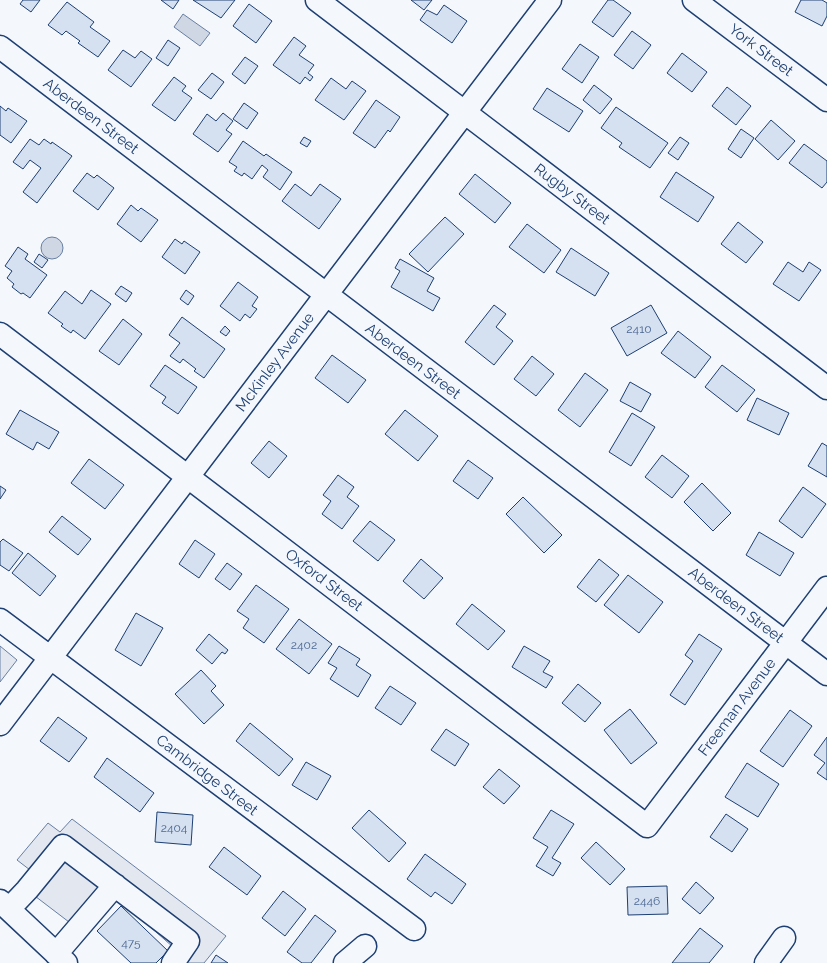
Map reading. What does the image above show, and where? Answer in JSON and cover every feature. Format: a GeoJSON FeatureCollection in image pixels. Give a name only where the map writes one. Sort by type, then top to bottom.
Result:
{"type":"FeatureCollection","features":[{"type":"Feature","properties":{"kind":"street","name":"Rugby Street"},"geometry":{"type":"LineString","coordinates":[[316,0],[827,388]]}},
{"type":"Feature","properties":{"kind":"street","name":"McKinley Avenue"},"geometry":{"type":"LineString","coordinates":[[0,724],[550,0]]}},
{"type":"Feature","properties":{"kind":"street","name":"York Street"},"geometry":{"type":"LineString","coordinates":[[694,0],[827,100]]}},
{"type":"Feature","properties":{"kind":"street","name":"Aberdeen Street"},"geometry":{"type":"LineString","coordinates":[[0,47],[827,674]]}},
{"type":"Feature","properties":{"kind":"street","name":"Oxford Street"},"geometry":{"type":"LineString","coordinates":[[0,334],[647,826]]}},
{"type":"Feature","properties":{"kind":"street","name":"Freeman Avenue"},"geometry":{"type":"LineString","coordinates":[[647,826],[827,588]]}},
{"type":"Feature","properties":{"kind":"street","name":"Cambridge Street"},"geometry":{"type":"LineString","coordinates":[[0,620],[414,929]]}},
{"type":"Feature","properties":{"kind":"street"},"geometry":{"type":"LineString","coordinates":[[115,885],[61,958],[4,905],[27,890],[63,846],[115,885],[188,941],[173,963]]}},
{"type":"Feature","properties":{"kind":"street"},"geometry":{"type":"LineString","coordinates":[[766,963],[784,938]]}},
{"type":"Feature","properties":{"kind":"street"},"geometry":{"type":"LineString","coordinates":[[345,963],[365,946]]}},
{"type":"Feature","properties":{"kind":"shaded area"},"geometry":{"type":"Polygon","coordinates":[[[183,14],[210,33],[200,46],[174,27],[183,14]]]}},
{"type":"Feature","properties":{"kind":"shaded area"},"geometry":{"type":"Polygon","coordinates":[[[52,237],[60,240],[63,248],[60,256],[52,259],[44,256],[41,248],[44,240],[52,237]]]}},
{"type":"Feature","properties":{"kind":"shaded area"},"geometry":{"type":"Polygon","coordinates":[[[0,646],[17,660],[0,682],[0,646]]]}},
{"type":"Feature","properties":{"kind":"shaded area"},"geometry":{"type":"Polygon","coordinates":[[[72,819],[226,936],[204,963],[161,963],[173,947],[112,893],[69,922],[27,890],[30,870],[17,860],[48,823],[60,832],[72,819]]]}},
{"type":"Feature","properties":{"kind":"building"},"geometry":{"type":"Polygon","coordinates":[[[23,0],[40,0],[31,12],[20,4],[23,0]]]}},
{"type":"Feature","properties":{"kind":"building"},"geometry":{"type":"Polygon","coordinates":[[[161,0],[179,0],[173,9],[161,0]]]}},
{"type":"Feature","properties":{"kind":"building"},"geometry":{"type":"Polygon","coordinates":[[[193,0],[235,0],[221,18],[193,0]]]}},
{"type":"Feature","properties":{"kind":"building"},"geometry":{"type":"Polygon","coordinates":[[[411,0],[432,0],[424,10],[411,0]]]}},
{"type":"Feature","properties":{"kind":"building"},"geometry":{"type":"Polygon","coordinates":[[[608,0],[613,0],[631,13],[613,37],[592,22],[608,0]]]}},
{"type":"Feature","properties":{"kind":"building"},"geometry":{"type":"Polygon","coordinates":[[[801,0],[822,0],[827,3],[827,16],[822,26],[795,12],[801,0]]]}},
{"type":"Feature","properties":{"kind":"building"},"geometry":{"type":"Polygon","coordinates":[[[67,2],[94,22],[90,27],[110,41],[98,57],[78,43],[80,41],[66,31],[62,35],[48,25],[67,2]]]}},
{"type":"Feature","properties":{"kind":"building"},"geometry":{"type":"Polygon","coordinates":[[[249,4],[272,21],[256,43],[233,26],[249,4]]]}},
{"type":"Feature","properties":{"kind":"building"},"geometry":{"type":"Polygon","coordinates":[[[444,5],[467,21],[452,43],[420,20],[427,10],[437,15],[444,5]]]}},
{"type":"Feature","properties":{"kind":"building"},"geometry":{"type":"Polygon","coordinates":[[[632,31],[651,45],[633,69],[614,55],[632,31]]]}},
{"type":"Feature","properties":{"kind":"building"},"geometry":{"type":"Polygon","coordinates":[[[294,37],[306,46],[299,55],[314,65],[308,73],[313,77],[310,81],[305,77],[300,84],[273,65],[294,37]]]}},
{"type":"Feature","properties":{"kind":"building"},"geometry":{"type":"Polygon","coordinates":[[[168,40],[180,48],[168,66],[156,58],[168,40]]]}},
{"type":"Feature","properties":{"kind":"building"},"geometry":{"type":"Polygon","coordinates":[[[580,44],[599,57],[582,83],[562,69],[580,44]]]}},
{"type":"Feature","properties":{"kind":"building"},"geometry":{"type":"Polygon","coordinates":[[[123,50],[135,58],[141,51],[152,59],[131,87],[108,70],[123,50]]]}},
{"type":"Feature","properties":{"kind":"building"},"geometry":{"type":"Polygon","coordinates":[[[682,53],[707,72],[692,92],[667,73],[682,53]]]}},
{"type":"Feature","properties":{"kind":"building"},"geometry":{"type":"Polygon","coordinates":[[[245,57],[258,66],[245,84],[232,74],[245,57]]]}},
{"type":"Feature","properties":{"kind":"building"},"geometry":{"type":"Polygon","coordinates":[[[212,73],[224,82],[211,99],[198,90],[212,73]]]}},
{"type":"Feature","properties":{"kind":"building"},"geometry":{"type":"Polygon","coordinates":[[[174,77],[186,86],[182,91],[192,98],[175,121],[152,105],[174,77]]]}},
{"type":"Feature","properties":{"kind":"building"},"geometry":{"type":"Polygon","coordinates":[[[331,78],[346,89],[352,81],[366,91],[344,120],[315,100],[331,78]]]}},
{"type":"Feature","properties":{"kind":"building"},"geometry":{"type":"Polygon","coordinates":[[[594,85],[612,99],[600,114],[583,100],[594,85]]]}},
{"type":"Feature","properties":{"kind":"building"},"geometry":{"type":"Polygon","coordinates":[[[727,87],[751,106],[736,125],[712,106],[727,87]]]}},
{"type":"Feature","properties":{"kind":"building"},"geometry":{"type":"Polygon","coordinates":[[[547,88],[583,111],[569,132],[533,109],[547,88]]]}},
{"type":"Feature","properties":{"kind":"building"},"geometry":{"type":"Polygon","coordinates":[[[376,100],[400,117],[390,132],[388,130],[375,148],[353,133],[376,100]]]}},
{"type":"Feature","properties":{"kind":"building"},"geometry":{"type":"Polygon","coordinates":[[[244,103],[258,113],[247,129],[233,119],[244,103]]]}},
{"type":"Feature","properties":{"kind":"building"},"geometry":{"type":"Polygon","coordinates":[[[0,106],[6,111],[8,108],[27,121],[11,143],[0,135],[0,106]]]}},
{"type":"Feature","properties":{"kind":"building"},"geometry":{"type":"Polygon","coordinates":[[[616,107],[668,143],[650,168],[619,147],[622,143],[601,128],[616,107]]]}},
{"type":"Feature","properties":{"kind":"building"},"geometry":{"type":"Polygon","coordinates":[[[223,113],[233,121],[226,130],[232,134],[218,152],[193,134],[207,114],[216,121],[223,113]]]}},
{"type":"Feature","properties":{"kind":"building"},"geometry":{"type":"Polygon","coordinates":[[[771,120],[795,141],[778,160],[755,139],[771,120]]]}},
{"type":"Feature","properties":{"kind":"building"},"geometry":{"type":"Polygon","coordinates":[[[741,129],[754,138],[741,158],[728,149],[741,129]]]}},
{"type":"Feature","properties":{"kind":"building"},"geometry":{"type":"Polygon","coordinates":[[[304,137],[311,141],[307,147],[300,143],[304,137]]]}},
{"type":"Feature","properties":{"kind":"building"},"geometry":{"type":"Polygon","coordinates":[[[680,137],[689,143],[678,160],[668,153],[680,137]]]}},
{"type":"Feature","properties":{"kind":"building"},"geometry":{"type":"Polygon","coordinates":[[[30,139],[39,145],[44,139],[51,144],[52,142],[72,156],[37,203],[23,192],[41,168],[30,160],[23,169],[13,162],[30,139]]]}},
{"type":"Feature","properties":{"kind":"building"},"geometry":{"type":"Polygon","coordinates":[[[243,141],[292,172],[280,190],[263,177],[268,170],[262,165],[252,179],[244,173],[242,176],[234,171],[237,167],[229,162],[243,141]]]}},
{"type":"Feature","properties":{"kind":"building"},"geometry":{"type":"Polygon","coordinates":[[[804,144],[827,161],[827,182],[822,188],[789,163],[804,144]]]}},
{"type":"Feature","properties":{"kind":"building"},"geometry":{"type":"Polygon","coordinates":[[[676,172],[714,197],[698,222],[660,197],[676,172]]]}},
{"type":"Feature","properties":{"kind":"building"},"geometry":{"type":"Polygon","coordinates":[[[87,173],[94,178],[97,175],[114,188],[98,210],[73,191],[87,173]]]}},
{"type":"Feature","properties":{"kind":"building"},"geometry":{"type":"Polygon","coordinates":[[[475,174],[511,203],[495,223],[459,194],[475,174]]]}},
{"type":"Feature","properties":{"kind":"building"},"geometry":{"type":"Polygon","coordinates":[[[295,184],[311,196],[320,184],[341,199],[319,229],[282,201],[295,184]]]}},
{"type":"Feature","properties":{"kind":"building"},"geometry":{"type":"Polygon","coordinates":[[[131,205],[138,211],[141,208],[158,220],[141,242],[117,224],[131,205]]]}},
{"type":"Feature","properties":{"kind":"building"},"geometry":{"type":"Polygon","coordinates":[[[445,217],[464,234],[428,272],[409,254],[445,217]]]}},
{"type":"Feature","properties":{"kind":"building"},"geometry":{"type":"Polygon","coordinates":[[[738,222],[763,242],[746,263],[721,244],[738,222]]]}},
{"type":"Feature","properties":{"kind":"building"},"geometry":{"type":"Polygon","coordinates":[[[527,224],[561,250],[544,273],[509,247],[527,224]]]}},
{"type":"Feature","properties":{"kind":"building"},"geometry":{"type":"Polygon","coordinates":[[[175,239],[182,244],[184,241],[200,252],[185,274],[162,257],[175,239]]]}},
{"type":"Feature","properties":{"kind":"building"},"geometry":{"type":"Polygon","coordinates":[[[18,247],[28,254],[25,259],[47,275],[30,298],[12,287],[14,284],[7,278],[12,271],[5,266],[18,247]]]}},
{"type":"Feature","properties":{"kind":"building"},"geometry":{"type":"Polygon","coordinates":[[[571,248],[609,273],[595,296],[556,272],[571,248]]]}},
{"type":"Feature","properties":{"kind":"building"},"geometry":{"type":"Polygon","coordinates":[[[39,254],[48,260],[42,268],[34,262],[39,254]]]}},
{"type":"Feature","properties":{"kind":"building"},"geometry":{"type":"Polygon","coordinates":[[[400,259],[434,278],[427,291],[440,298],[433,311],[391,287],[400,271],[395,268],[400,259]]]}},
{"type":"Feature","properties":{"kind":"building"},"geometry":{"type":"Polygon","coordinates":[[[788,262],[803,272],[809,262],[821,270],[799,301],[773,284],[788,262]]]}},
{"type":"Feature","properties":{"kind":"building"},"geometry":{"type":"Polygon","coordinates":[[[238,282],[258,297],[252,306],[257,309],[250,318],[245,314],[240,321],[220,306],[238,282]]]}},
{"type":"Feature","properties":{"kind":"building"},"geometry":{"type":"Polygon","coordinates":[[[121,286],[132,293],[126,302],[115,294],[121,286]]]}},
{"type":"Feature","properties":{"kind":"building"},"geometry":{"type":"Polygon","coordinates":[[[91,290],[111,304],[85,339],[73,330],[71,333],[61,326],[63,324],[48,313],[65,291],[82,304],[91,290]]]}},
{"type":"Feature","properties":{"kind":"building"},"geometry":{"type":"Polygon","coordinates":[[[186,290],[194,296],[188,305],[180,299],[186,290]]]}},
{"type":"Feature","properties":{"kind":"building"},"geometry":{"type":"Polygon","coordinates":[[[494,305],[506,314],[496,327],[513,341],[494,365],[465,342],[494,305]]]}},
{"type":"Feature","properties":{"kind":"building"},"geometry":{"type":"Polygon","coordinates":[[[651,305],[667,333],[627,356],[611,328],[651,305]]]}},
{"type":"Feature","properties":{"kind":"building"},"geometry":{"type":"Polygon","coordinates":[[[182,317],[225,349],[204,378],[194,371],[196,369],[183,359],[180,363],[170,356],[180,343],[169,335],[182,317]]]}},
{"type":"Feature","properties":{"kind":"building"},"geometry":{"type":"Polygon","coordinates":[[[123,319],[142,334],[119,365],[99,351],[123,319]]]}},
{"type":"Feature","properties":{"kind":"building"},"geometry":{"type":"Polygon","coordinates":[[[225,326],[230,331],[226,336],[220,332],[225,326]]]}},
{"type":"Feature","properties":{"kind":"building"},"geometry":{"type":"Polygon","coordinates":[[[678,331],[711,357],[695,378],[661,353],[678,331]]]}},
{"type":"Feature","properties":{"kind":"building"},"geometry":{"type":"Polygon","coordinates":[[[332,355],[366,380],[348,403],[315,378],[332,355]]]}},
{"type":"Feature","properties":{"kind":"building"},"geometry":{"type":"Polygon","coordinates":[[[532,356],[554,374],[536,396],[514,379],[532,356]]]}},
{"type":"Feature","properties":{"kind":"building"},"geometry":{"type":"Polygon","coordinates":[[[165,365],[197,387],[178,414],[162,403],[166,397],[150,386],[165,365]]]}},
{"type":"Feature","properties":{"kind":"building"},"geometry":{"type":"Polygon","coordinates":[[[722,365],[755,390],[737,412],[705,387],[722,365]]]}},
{"type":"Feature","properties":{"kind":"building"},"geometry":{"type":"Polygon","coordinates":[[[585,373],[608,390],[580,427],[558,410],[585,373]]]}},
{"type":"Feature","properties":{"kind":"building"},"geometry":{"type":"Polygon","coordinates":[[[630,382],[651,394],[641,412],[620,401],[630,382]]]}},
{"type":"Feature","properties":{"kind":"building"},"geometry":{"type":"Polygon","coordinates":[[[757,398],[789,413],[779,435],[747,420],[757,398]]]}},
{"type":"Feature","properties":{"kind":"building"},"geometry":{"type":"Polygon","coordinates":[[[20,410],[59,432],[49,449],[37,442],[33,450],[6,434],[20,410]]]}},
{"type":"Feature","properties":{"kind":"building"},"geometry":{"type":"Polygon","coordinates":[[[405,410],[438,436],[418,461],[385,434],[405,410]]]}},
{"type":"Feature","properties":{"kind":"building"},"geometry":{"type":"Polygon","coordinates":[[[632,413],[655,427],[631,466],[609,452],[632,413]]]}},
{"type":"Feature","properties":{"kind":"building"},"geometry":{"type":"Polygon","coordinates":[[[269,441],[287,456],[269,478],[251,463],[269,441]]]}},
{"type":"Feature","properties":{"kind":"building"},"geometry":{"type":"Polygon","coordinates":[[[822,443],[827,446],[827,477],[808,466],[822,443]]]}},
{"type":"Feature","properties":{"kind":"building"},"geometry":{"type":"Polygon","coordinates":[[[662,455],[689,476],[672,498],[645,477],[662,455]]]}},
{"type":"Feature","properties":{"kind":"building"},"geometry":{"type":"Polygon","coordinates":[[[89,459],[124,485],[105,509],[71,483],[89,459]]]}},
{"type":"Feature","properties":{"kind":"building"},"geometry":{"type":"Polygon","coordinates":[[[468,460],[493,478],[478,499],[453,481],[468,460]]]}},
{"type":"Feature","properties":{"kind":"building"},"geometry":{"type":"Polygon","coordinates":[[[338,475],[354,487],[347,497],[359,506],[342,529],[322,514],[331,501],[323,495],[338,475]]]}},
{"type":"Feature","properties":{"kind":"building"},"geometry":{"type":"Polygon","coordinates":[[[702,483],[731,513],[713,531],[684,502],[702,483]]]}},
{"type":"Feature","properties":{"kind":"building"},"geometry":{"type":"Polygon","coordinates":[[[0,486],[6,490],[0,499],[0,486]]]}},
{"type":"Feature","properties":{"kind":"building"},"geometry":{"type":"Polygon","coordinates":[[[803,487],[826,504],[802,538],[779,521],[803,487]]]}},
{"type":"Feature","properties":{"kind":"building"},"geometry":{"type":"Polygon","coordinates":[[[523,497],[562,535],[544,553],[506,514],[523,497]]]}},
{"type":"Feature","properties":{"kind":"building"},"geometry":{"type":"Polygon","coordinates":[[[62,516],[91,539],[78,555],[49,532],[62,516]]]}},
{"type":"Feature","properties":{"kind":"building"},"geometry":{"type":"Polygon","coordinates":[[[370,521],[395,540],[378,561],[353,541],[370,521]]]}},
{"type":"Feature","properties":{"kind":"building"},"geometry":{"type":"Polygon","coordinates":[[[759,532],[794,553],[780,576],[746,555],[759,532]]]}},
{"type":"Feature","properties":{"kind":"building"},"geometry":{"type":"Polygon","coordinates":[[[3,539],[23,553],[9,571],[0,565],[0,542],[3,539]]]}},
{"type":"Feature","properties":{"kind":"building"},"geometry":{"type":"Polygon","coordinates":[[[195,540],[215,554],[199,578],[179,564],[195,540]]]}},
{"type":"Feature","properties":{"kind":"building"},"geometry":{"type":"Polygon","coordinates":[[[28,553],[56,576],[40,596],[12,573],[28,553]]]}},
{"type":"Feature","properties":{"kind":"building"},"geometry":{"type":"Polygon","coordinates":[[[421,559],[443,578],[424,599],[403,581],[421,559]]]}},
{"type":"Feature","properties":{"kind":"building"},"geometry":{"type":"Polygon","coordinates":[[[599,559],[619,575],[596,602],[577,587],[599,559]]]}},
{"type":"Feature","properties":{"kind":"building"},"geometry":{"type":"Polygon","coordinates":[[[227,563],[242,574],[230,590],[215,579],[227,563]]]}},
{"type":"Feature","properties":{"kind":"building"},"geometry":{"type":"Polygon","coordinates":[[[628,575],[663,602],[639,633],[604,605],[628,575]]]}},
{"type":"Feature","properties":{"kind":"building"},"geometry":{"type":"Polygon","coordinates":[[[256,585],[289,609],[264,643],[243,628],[249,619],[237,611],[256,585]]]}},
{"type":"Feature","properties":{"kind":"building"},"geometry":{"type":"Polygon","coordinates":[[[472,604],[505,631],[488,650],[456,624],[472,604]]]}},
{"type":"Feature","properties":{"kind":"building"},"geometry":{"type":"Polygon","coordinates":[[[136,613],[163,628],[141,666],[115,650],[136,613]]]}},
{"type":"Feature","properties":{"kind":"building"},"geometry":{"type":"Polygon","coordinates":[[[299,619],[332,644],[309,674],[276,649],[299,619]]]}},
{"type":"Feature","properties":{"kind":"building"},"geometry":{"type":"Polygon","coordinates":[[[209,634],[228,650],[225,654],[222,652],[212,664],[196,650],[209,634]]]}},
{"type":"Feature","properties":{"kind":"building"},"geometry":{"type":"Polygon","coordinates":[[[699,634],[722,649],[685,705],[670,695],[693,661],[685,655],[699,634]]]}},
{"type":"Feature","properties":{"kind":"building"},"geometry":{"type":"Polygon","coordinates":[[[339,646],[360,659],[356,665],[371,675],[358,697],[330,679],[337,668],[328,663],[339,646]]]}},
{"type":"Feature","properties":{"kind":"building"},"geometry":{"type":"Polygon","coordinates":[[[524,646],[550,661],[543,672],[553,677],[546,688],[512,667],[524,646]]]}},
{"type":"Feature","properties":{"kind":"building"},"geometry":{"type":"Polygon","coordinates":[[[201,670],[216,686],[211,691],[224,705],[204,724],[175,694],[201,670]]]}},
{"type":"Feature","properties":{"kind":"building"},"geometry":{"type":"Polygon","coordinates":[[[578,684],[601,703],[585,722],[562,703],[578,684]]]}},
{"type":"Feature","properties":{"kind":"building"},"geometry":{"type":"Polygon","coordinates":[[[390,686],[416,703],[401,725],[375,708],[390,686]]]}},
{"type":"Feature","properties":{"kind":"building"},"geometry":{"type":"Polygon","coordinates":[[[630,709],[657,743],[631,764],[604,730],[630,709]]]}},
{"type":"Feature","properties":{"kind":"building"},"geometry":{"type":"Polygon","coordinates":[[[790,710],[812,726],[783,767],[760,751],[790,710]]]}},
{"type":"Feature","properties":{"kind":"building"},"geometry":{"type":"Polygon","coordinates":[[[58,717],[87,738],[69,762],[40,741],[58,717]]]}},
{"type":"Feature","properties":{"kind":"building"},"geometry":{"type":"Polygon","coordinates":[[[250,723],[293,759],[279,776],[236,741],[250,723]]]}},
{"type":"Feature","properties":{"kind":"building"},"geometry":{"type":"Polygon","coordinates":[[[446,729],[469,744],[455,766],[431,750],[446,729]]]}},
{"type":"Feature","properties":{"kind":"building"},"geometry":{"type":"Polygon","coordinates":[[[827,737],[827,780],[817,773],[825,763],[814,755],[827,737]]]}},
{"type":"Feature","properties":{"kind":"building"},"geometry":{"type":"Polygon","coordinates":[[[107,758],[154,793],[140,812],[94,777],[107,758]]]}},
{"type":"Feature","properties":{"kind":"building"},"geometry":{"type":"Polygon","coordinates":[[[306,762],[331,776],[317,800],[292,785],[306,762]]]}},
{"type":"Feature","properties":{"kind":"building"},"geometry":{"type":"Polygon","coordinates":[[[747,763],[779,784],[758,817],[725,797],[747,763]]]}},
{"type":"Feature","properties":{"kind":"building"},"geometry":{"type":"Polygon","coordinates":[[[499,769],[520,786],[504,804],[483,787],[499,769]]]}},
{"type":"Feature","properties":{"kind":"building"},"geometry":{"type":"Polygon","coordinates":[[[369,810],[406,843],[389,862],[352,828],[369,810]]]}},
{"type":"Feature","properties":{"kind":"building"},"geometry":{"type":"Polygon","coordinates":[[[551,810],[574,824],[552,858],[561,863],[553,876],[536,866],[548,847],[533,838],[551,810]]]}},
{"type":"Feature","properties":{"kind":"building"},"geometry":{"type":"Polygon","coordinates":[[[157,812],[193,815],[191,845],[155,842],[157,812]]]}},
{"type":"Feature","properties":{"kind":"building"},"geometry":{"type":"Polygon","coordinates":[[[726,814],[748,829],[732,852],[710,837],[726,814]]]}},
{"type":"Feature","properties":{"kind":"building"},"geometry":{"type":"Polygon","coordinates":[[[596,842],[625,869],[610,885],[581,858],[596,842]]]}},
{"type":"Feature","properties":{"kind":"building"},"geometry":{"type":"Polygon","coordinates":[[[224,847],[261,876],[247,895],[209,867],[224,847]]]}},
{"type":"Feature","properties":{"kind":"building"},"geometry":{"type":"Polygon","coordinates":[[[425,854],[466,884],[452,904],[435,892],[431,897],[407,879],[425,854]]]}},
{"type":"Feature","properties":{"kind":"building"},"geometry":{"type":"Polygon","coordinates":[[[696,882],[714,898],[700,914],[682,899],[696,882]]]}},
{"type":"Feature","properties":{"kind":"building"},"geometry":{"type":"Polygon","coordinates":[[[667,886],[668,914],[628,915],[627,887],[667,886]]]}},
{"type":"Feature","properties":{"kind":"building"},"geometry":{"type":"Polygon","coordinates":[[[283,891],[306,909],[285,936],[262,918],[283,891]]]}},
{"type":"Feature","properties":{"kind":"building"},"geometry":{"type":"Polygon","coordinates":[[[121,906],[168,951],[156,963],[131,963],[97,931],[121,906]]]}},
{"type":"Feature","properties":{"kind":"building"},"geometry":{"type":"Polygon","coordinates":[[[315,915],[336,931],[311,963],[302,963],[287,952],[315,915]]]}},
{"type":"Feature","properties":{"kind":"building"},"geometry":{"type":"Polygon","coordinates":[[[700,928],[723,946],[709,963],[672,963],[700,928]]]}},
{"type":"Feature","properties":{"kind":"building"},"geometry":{"type":"Polygon","coordinates":[[[216,955],[228,963],[211,963],[216,955]]]}}]}
